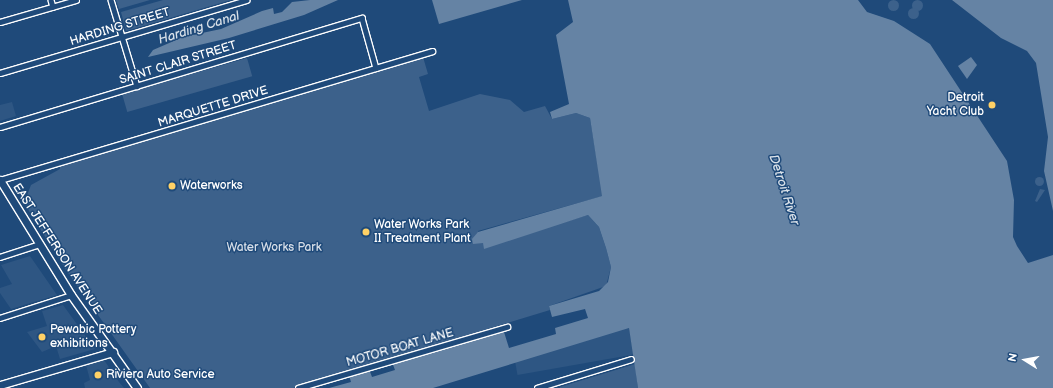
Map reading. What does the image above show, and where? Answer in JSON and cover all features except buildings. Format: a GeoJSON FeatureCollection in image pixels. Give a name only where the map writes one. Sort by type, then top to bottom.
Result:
{"type":"FeatureCollection","features":[{"type":"Feature","properties":{"kind":"main road","name":"EAST JEFFERSON AVENUE"},"geometry":{"type":"LineString","coordinates":[[0,180],[3,193],[71,295],[113,352],[137,388]]}},
{"type":"Feature","properties":{"kind":"main road"},"geometry":{"type":"LineString","coordinates":[[3,386],[113,352]]}},
{"type":"Feature","properties":{"kind":"street"},"geometry":{"type":"LineString","coordinates":[[51,0],[53,7]]}},
{"type":"Feature","properties":{"kind":"street"},"geometry":{"type":"LineString","coordinates":[[0,22],[76,0]]}},
{"type":"Feature","properties":{"kind":"street"},"geometry":{"type":"LineString","coordinates":[[111,0],[137,86]]}},
{"type":"Feature","properties":{"kind":"street","name":"HARDING STREET"},"geometry":{"type":"LineString","coordinates":[[0,74],[246,0]]}},
{"type":"Feature","properties":{"kind":"street","name":"SAINT CLAIR STREET"},"geometry":{"type":"LineString","coordinates":[[0,127],[362,18],[376,68]]}},
{"type":"Feature","properties":{"kind":"street","name":"MARQUETTE DRIVE"},"geometry":{"type":"LineString","coordinates":[[0,180],[432,51]]}},
{"type":"Feature","properties":{"kind":"street"},"geometry":{"type":"LineString","coordinates":[[0,257],[38,245]]}},
{"type":"Feature","properties":{"kind":"street"},"geometry":{"type":"LineString","coordinates":[[0,318],[71,295]]}},
{"type":"Feature","properties":{"kind":"street","name":"MOTOR BOAT LANE"},"geometry":{"type":"LineString","coordinates":[[298,388],[507,327]]}},
{"type":"Feature","properties":{"kind":"street"},"geometry":{"type":"LineString","coordinates":[[537,388],[553,386],[631,359]]}},
{"type":"Feature","properties":{"kind":"shaded area"},"geometry":{"type":"Polygon","coordinates":[[[12,102],[16,116],[0,121],[0,105],[12,102]]]}},
{"type":"Feature","properties":{"kind":"shaded area"},"geometry":{"type":"Polygon","coordinates":[[[30,256],[57,295],[11,309],[0,293],[0,288],[12,284],[1,265],[30,256]]]}},
{"type":"Feature","properties":{"kind":"shaded area"},"geometry":{"type":"Polygon","coordinates":[[[63,305],[95,349],[60,359],[56,346],[42,352],[27,332],[47,326],[42,311],[63,305]]]}},
{"type":"Feature","properties":{"kind":"shaded area"},"geometry":{"type":"Polygon","coordinates":[[[629,328],[634,355],[517,375],[513,348],[629,328]]]}},
{"type":"Feature","properties":{"kind":"shaded area"},"geometry":{"type":"Polygon","coordinates":[[[104,360],[124,388],[85,388],[84,383],[90,380],[86,365],[104,360]]]}},
{"type":"Feature","properties":{"kind":"green space"},"geometry":{"type":"Polygon","coordinates":[[[893,-1],[897,1],[899,5],[897,9],[893,11],[889,9],[887,5],[889,1],[893,-1]]]}},
{"type":"Feature","properties":{"kind":"green space"},"geometry":{"type":"Polygon","coordinates":[[[917,-1],[921,1],[923,5],[921,9],[917,11],[913,9],[911,5],[913,1],[917,-1]]]}},
{"type":"Feature","properties":{"kind":"green space"},"geometry":{"type":"Polygon","coordinates":[[[116,0],[150,0],[119,9],[116,0]]]}},
{"type":"Feature","properties":{"kind":"green space"},"geometry":{"type":"Polygon","coordinates":[[[163,0],[231,0],[126,31],[121,12],[163,0]]]}},
{"type":"Feature","properties":{"kind":"green space"},"geometry":{"type":"Polygon","coordinates":[[[913,7],[917,9],[919,13],[917,17],[913,19],[909,17],[907,13],[909,9],[913,7]]]}},
{"type":"Feature","properties":{"kind":"green space","name":"Water Works Park"},"geometry":{"type":"Polygon","coordinates":[[[423,57],[428,74],[419,77],[429,111],[480,94],[510,100],[524,112],[545,106],[552,119],[576,113],[590,118],[603,196],[478,231],[485,246],[588,215],[599,227],[611,267],[606,286],[549,306],[550,310],[293,388],[150,388],[66,270],[24,203],[31,185],[60,169],[60,166],[423,57]]]}},
{"type":"Feature","properties":{"kind":"green space"},"geometry":{"type":"Polygon","coordinates":[[[247,58],[252,76],[127,112],[122,94],[247,58]]]}},
{"type":"Feature","properties":{"kind":"green space"},"geometry":{"type":"Polygon","coordinates":[[[1039,176],[1044,181],[1039,186],[1034,181],[1039,176]]]}},
{"type":"Feature","properties":{"kind":"green space"},"geometry":{"type":"Polygon","coordinates":[[[1040,189],[1045,190],[1037,202],[1035,201],[1040,189]]]}},
{"type":"Feature","properties":{"kind":"green space"},"geometry":{"type":"Polygon","coordinates":[[[635,364],[638,388],[560,388],[560,387],[635,364]]]}},
{"type":"Feature","properties":{"kind":"water"},"geometry":{"type":"Polygon","coordinates":[[[310,0],[338,0],[304,15],[229,38],[148,57],[153,50],[183,37],[221,29],[262,11],[273,8],[274,14],[282,12],[292,2],[310,0]]]}},
{"type":"Feature","properties":{"kind":"water"},"geometry":{"type":"Polygon","coordinates":[[[432,0],[522,0],[439,24],[432,0]]]}},
{"type":"Feature","properties":{"kind":"water","name":"Detroit River"},"geometry":{"type":"Polygon","coordinates":[[[568,0],[858,0],[867,12],[894,21],[930,44],[1007,161],[1014,200],[1013,237],[1017,246],[1028,263],[1053,255],[1053,388],[638,388],[629,328],[433,388],[329,388],[351,382],[349,375],[369,369],[372,377],[395,370],[392,362],[428,351],[430,354],[504,332],[509,348],[556,334],[555,328],[588,318],[585,309],[552,317],[549,306],[599,291],[608,282],[611,267],[606,248],[599,227],[588,215],[484,249],[483,243],[473,244],[472,239],[478,232],[602,196],[590,118],[576,113],[552,119],[550,112],[569,104],[556,35],[573,22],[568,0]]]}},
{"type":"Feature","properties":{"kind":"water"},"geometry":{"type":"Polygon","coordinates":[[[952,0],[1053,0],[1053,211],[1044,171],[1048,137],[1036,63],[1027,51],[1001,38],[952,0]]]}},
{"type":"Feature","properties":{"kind":"water"},"geometry":{"type":"Polygon","coordinates":[[[971,57],[977,65],[967,79],[958,66],[971,57]]]}},
{"type":"Feature","properties":{"kind":"place","name":"Detroit Yacht Club"},"geometry":{"type":"Point","coordinates":[992,105]}},
{"type":"Feature","properties":{"kind":"place","name":"Waterworks"},"geometry":{"type":"Point","coordinates":[172,186]}},
{"type":"Feature","properties":{"kind":"place","name":"Water Works Park II Treatment Plant"},"geometry":{"type":"Point","coordinates":[366,232]}},
{"type":"Feature","properties":{"kind":"place","name":"Pewabic Pottery exhibitions"},"geometry":{"type":"Point","coordinates":[42,337]}},
{"type":"Feature","properties":{"kind":"place","name":"Riviera Auto Service"},"geometry":{"type":"Point","coordinates":[98,375]}},
{"type":"Feature","properties":{"kind":"water label","name":"Harding Canal"},"geometry":{"type":"Point","coordinates":[199,28]}}]}
